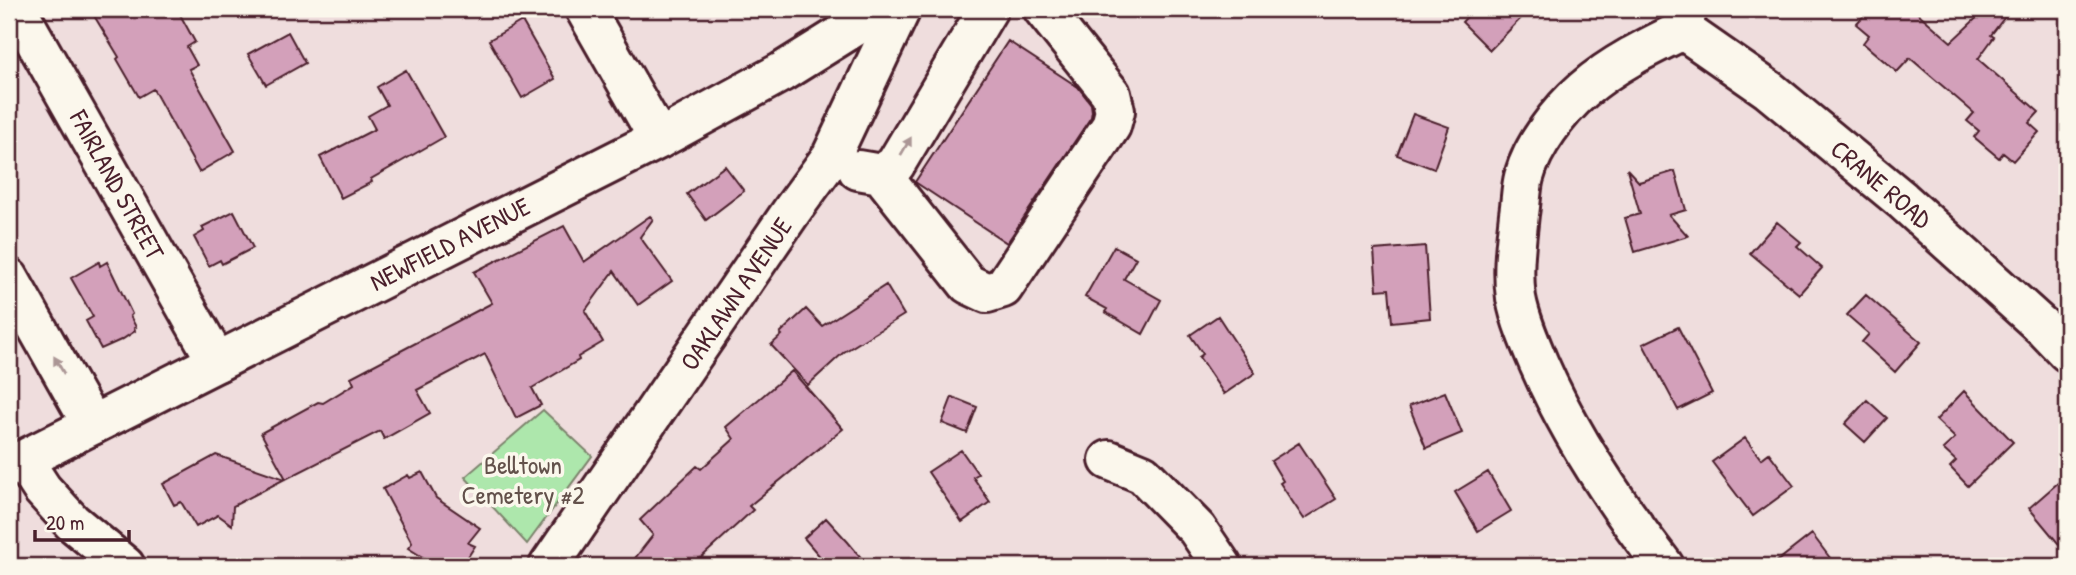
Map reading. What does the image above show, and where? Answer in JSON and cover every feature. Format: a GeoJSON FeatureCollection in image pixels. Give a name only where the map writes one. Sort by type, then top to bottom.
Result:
{"type":"FeatureCollection","features":[{"type":"Feature","properties":{"kind":"street","name":"FAIRLAND STREET"},"geometry":{"type":"LineString","coordinates":[[17,9],[217,362]]}},
{"type":"Feature","properties":{"kind":"street"},"geometry":{"type":"LineString","coordinates":[[585,9],[659,139]]}},
{"type":"Feature","properties":{"kind":"street","name":"NEWFIELD AVENUE"},"geometry":{"type":"LineString","coordinates":[[16,463],[659,139],[782,72],[884,9]]}},
{"type":"Feature","properties":{"kind":"street","name":"OAKLAWN AVENUE"},"geometry":{"type":"LineString","coordinates":[[550,566],[831,157],[901,9]]}},
{"type":"Feature","properties":{"kind":"street"},"geometry":{"type":"LineString","coordinates":[[831,157],[866,173],[881,174],[895,165],[988,9]]}},
{"type":"Feature","properties":{"kind":"street"},"geometry":{"type":"LineString","coordinates":[[881,174],[968,284],[986,293],[1003,288],[1111,126],[1115,111],[1111,94],[1043,9]]}},
{"type":"Feature","properties":{"kind":"street"},"geometry":{"type":"LineString","coordinates":[[1661,565],[1597,470],[1547,384],[1530,345],[1516,300],[1514,261],[1524,176],[1539,144],[1558,117],[1582,91],[1605,73],[1685,19]]}},
{"type":"Feature","properties":{"kind":"street","name":"CRANE ROAD"},"geometry":{"type":"LineString","coordinates":[[1685,19],[1902,200],[2067,352]]}},
{"type":"Feature","properties":{"kind":"street"},"geometry":{"type":"LineString","coordinates":[[9,278],[92,425]]}},
{"type":"Feature","properties":{"kind":"street"},"geometry":{"type":"LineString","coordinates":[[1109,460],[1143,474],[1197,529],[1222,566]]}},
{"type":"Feature","properties":{"kind":"street"},"geometry":{"type":"LineString","coordinates":[[16,463],[72,523],[125,566]]}},
{"type":"Feature","properties":{"kind":"green space","name":"Belltown Cemetery #2"},"geometry":{"type":"Polygon","coordinates":[[[543,410],[592,456],[527,544],[465,477],[543,410]]]}},
{"type":"Feature","properties":{"kind":"building"},"geometry":{"type":"Polygon","coordinates":[[[90,9],[177,9],[195,42],[187,47],[197,65],[189,69],[235,151],[199,172],[153,89],[139,97],[90,9]]]}},
{"type":"Feature","properties":{"kind":"building"},"geometry":{"type":"Polygon","coordinates":[[[1474,9],[1530,9],[1490,50],[1462,22],[1474,9]]]}},
{"type":"Feature","properties":{"kind":"building"},"geometry":{"type":"Polygon","coordinates":[[[1870,9],[1913,9],[1951,42],[1986,9],[2011,9],[1991,35],[1994,37],[1978,59],[2039,112],[2029,123],[2039,132],[2013,161],[2003,153],[1999,158],[1974,137],[1979,131],[1967,121],[1974,113],[1910,58],[1897,72],[1863,43],[1869,35],[1856,24],[1870,9]]]}},
{"type":"Feature","properties":{"kind":"building"},"geometry":{"type":"Polygon","coordinates":[[[522,21],[555,79],[522,98],[489,40],[522,21]]]}},
{"type":"Feature","properties":{"kind":"building"},"geometry":{"type":"Polygon","coordinates":[[[288,32],[305,63],[266,85],[248,54],[288,32]]]}},
{"type":"Feature","properties":{"kind":"building"},"geometry":{"type":"Polygon","coordinates":[[[1008,41],[1078,87],[1091,104],[1092,111],[1091,117],[1007,243],[915,182],[1008,41]]]}},
{"type":"Feature","properties":{"kind":"building"},"geometry":{"type":"Polygon","coordinates":[[[406,70],[444,137],[341,198],[320,157],[375,129],[368,116],[387,105],[377,87],[406,70]]]}},
{"type":"Feature","properties":{"kind":"building"},"geometry":{"type":"Polygon","coordinates":[[[1413,114],[1449,127],[1434,169],[1397,155],[1413,114]]]}},
{"type":"Feature","properties":{"kind":"building"},"geometry":{"type":"Polygon","coordinates":[[[725,166],[744,191],[706,220],[687,194],[725,166]]]}},
{"type":"Feature","properties":{"kind":"building"},"geometry":{"type":"Polygon","coordinates":[[[1627,169],[1639,182],[1675,171],[1686,210],[1669,215],[1688,236],[1635,252],[1625,218],[1640,214],[1627,169]]]}},
{"type":"Feature","properties":{"kind":"building"},"geometry":{"type":"Polygon","coordinates":[[[234,211],[253,248],[222,264],[220,260],[209,266],[194,237],[204,231],[202,227],[234,211]]]}},
{"type":"Feature","properties":{"kind":"building"},"geometry":{"type":"Polygon","coordinates":[[[650,216],[653,219],[640,237],[672,281],[638,305],[614,271],[585,311],[603,342],[532,388],[541,405],[516,418],[485,354],[417,390],[430,413],[384,439],[380,431],[286,479],[261,433],[318,402],[323,403],[354,384],[351,377],[492,303],[474,272],[564,226],[584,262],[650,216]]]}},
{"type":"Feature","properties":{"kind":"building"},"geometry":{"type":"Polygon","coordinates":[[[1777,222],[1801,242],[1797,246],[1822,268],[1799,294],[1750,253],[1777,222]]]}},
{"type":"Feature","properties":{"kind":"building"},"geometry":{"type":"Polygon","coordinates":[[[1114,246],[1136,258],[1124,279],[1161,300],[1143,334],[1085,297],[1114,246]]]}},
{"type":"Feature","properties":{"kind":"building"},"geometry":{"type":"Polygon","coordinates":[[[1425,246],[1430,318],[1392,322],[1389,289],[1377,290],[1374,250],[1425,246]]]}},
{"type":"Feature","properties":{"kind":"building"},"geometry":{"type":"Polygon","coordinates":[[[99,262],[100,266],[107,262],[136,327],[135,331],[123,339],[101,349],[86,321],[93,317],[71,278],[99,262]]]}},
{"type":"Feature","properties":{"kind":"building"},"geometry":{"type":"Polygon","coordinates":[[[886,285],[904,315],[844,352],[808,385],[771,345],[806,309],[822,326],[886,285]]]}},
{"type":"Feature","properties":{"kind":"building"},"geometry":{"type":"Polygon","coordinates":[[[1866,295],[1921,342],[1895,372],[1862,342],[1869,334],[1847,315],[1866,295]]]}},
{"type":"Feature","properties":{"kind":"building"},"geometry":{"type":"Polygon","coordinates":[[[1218,316],[1255,373],[1224,394],[1199,357],[1203,354],[1190,335],[1218,316]]]}},
{"type":"Feature","properties":{"kind":"building"},"geometry":{"type":"Polygon","coordinates":[[[1678,327],[1712,393],[1678,410],[1643,344],[1678,327]]]}},
{"type":"Feature","properties":{"kind":"building"},"geometry":{"type":"Polygon","coordinates":[[[792,371],[843,429],[749,506],[753,510],[692,566],[629,566],[653,535],[640,520],[697,466],[701,469],[734,439],[726,427],[792,371]]]}},
{"type":"Feature","properties":{"kind":"building"},"geometry":{"type":"Polygon","coordinates":[[[1964,391],[2013,442],[1968,486],[1950,467],[1956,461],[1943,449],[1955,438],[1936,420],[1964,391]]]}},
{"type":"Feature","properties":{"kind":"building"},"geometry":{"type":"Polygon","coordinates":[[[1445,392],[1462,433],[1426,448],[1409,406],[1445,392]]]}},
{"type":"Feature","properties":{"kind":"building"},"geometry":{"type":"Polygon","coordinates":[[[952,397],[977,407],[967,433],[942,423],[952,397]]]}},
{"type":"Feature","properties":{"kind":"building"},"geometry":{"type":"Polygon","coordinates":[[[1867,400],[1887,418],[1865,442],[1845,424],[1867,400]]]}},
{"type":"Feature","properties":{"kind":"building"},"geometry":{"type":"Polygon","coordinates":[[[1745,438],[1761,459],[1769,453],[1794,486],[1753,516],[1712,462],[1745,438]]]}},
{"type":"Feature","properties":{"kind":"building"},"geometry":{"type":"Polygon","coordinates":[[[1299,443],[1336,499],[1304,519],[1280,483],[1283,481],[1271,461],[1299,443]]]}},
{"type":"Feature","properties":{"kind":"building"},"geometry":{"type":"Polygon","coordinates":[[[961,450],[978,474],[973,477],[990,502],[962,522],[928,472],[961,450]]]}},
{"type":"Feature","properties":{"kind":"building"},"geometry":{"type":"Polygon","coordinates":[[[216,455],[285,479],[233,506],[232,525],[218,515],[196,527],[181,502],[174,505],[163,484],[216,455]]]}},
{"type":"Feature","properties":{"kind":"building"},"geometry":{"type":"Polygon","coordinates":[[[422,472],[436,498],[480,528],[468,543],[475,546],[462,566],[437,566],[408,548],[412,543],[383,489],[408,475],[410,478],[422,472]]]}},
{"type":"Feature","properties":{"kind":"building"},"geometry":{"type":"Polygon","coordinates":[[[1488,472],[1511,511],[1478,531],[1455,492],[1488,472]]]}},
{"type":"Feature","properties":{"kind":"building"},"geometry":{"type":"Polygon","coordinates":[[[2067,475],[2067,554],[2029,508],[2067,475]]]}},
{"type":"Feature","properties":{"kind":"building"},"geometry":{"type":"Polygon","coordinates":[[[826,518],[868,566],[828,566],[804,538],[826,518]]]}},
{"type":"Feature","properties":{"kind":"building"},"geometry":{"type":"Polygon","coordinates":[[[1812,534],[1836,566],[1771,566],[1812,534]]]}}]}
